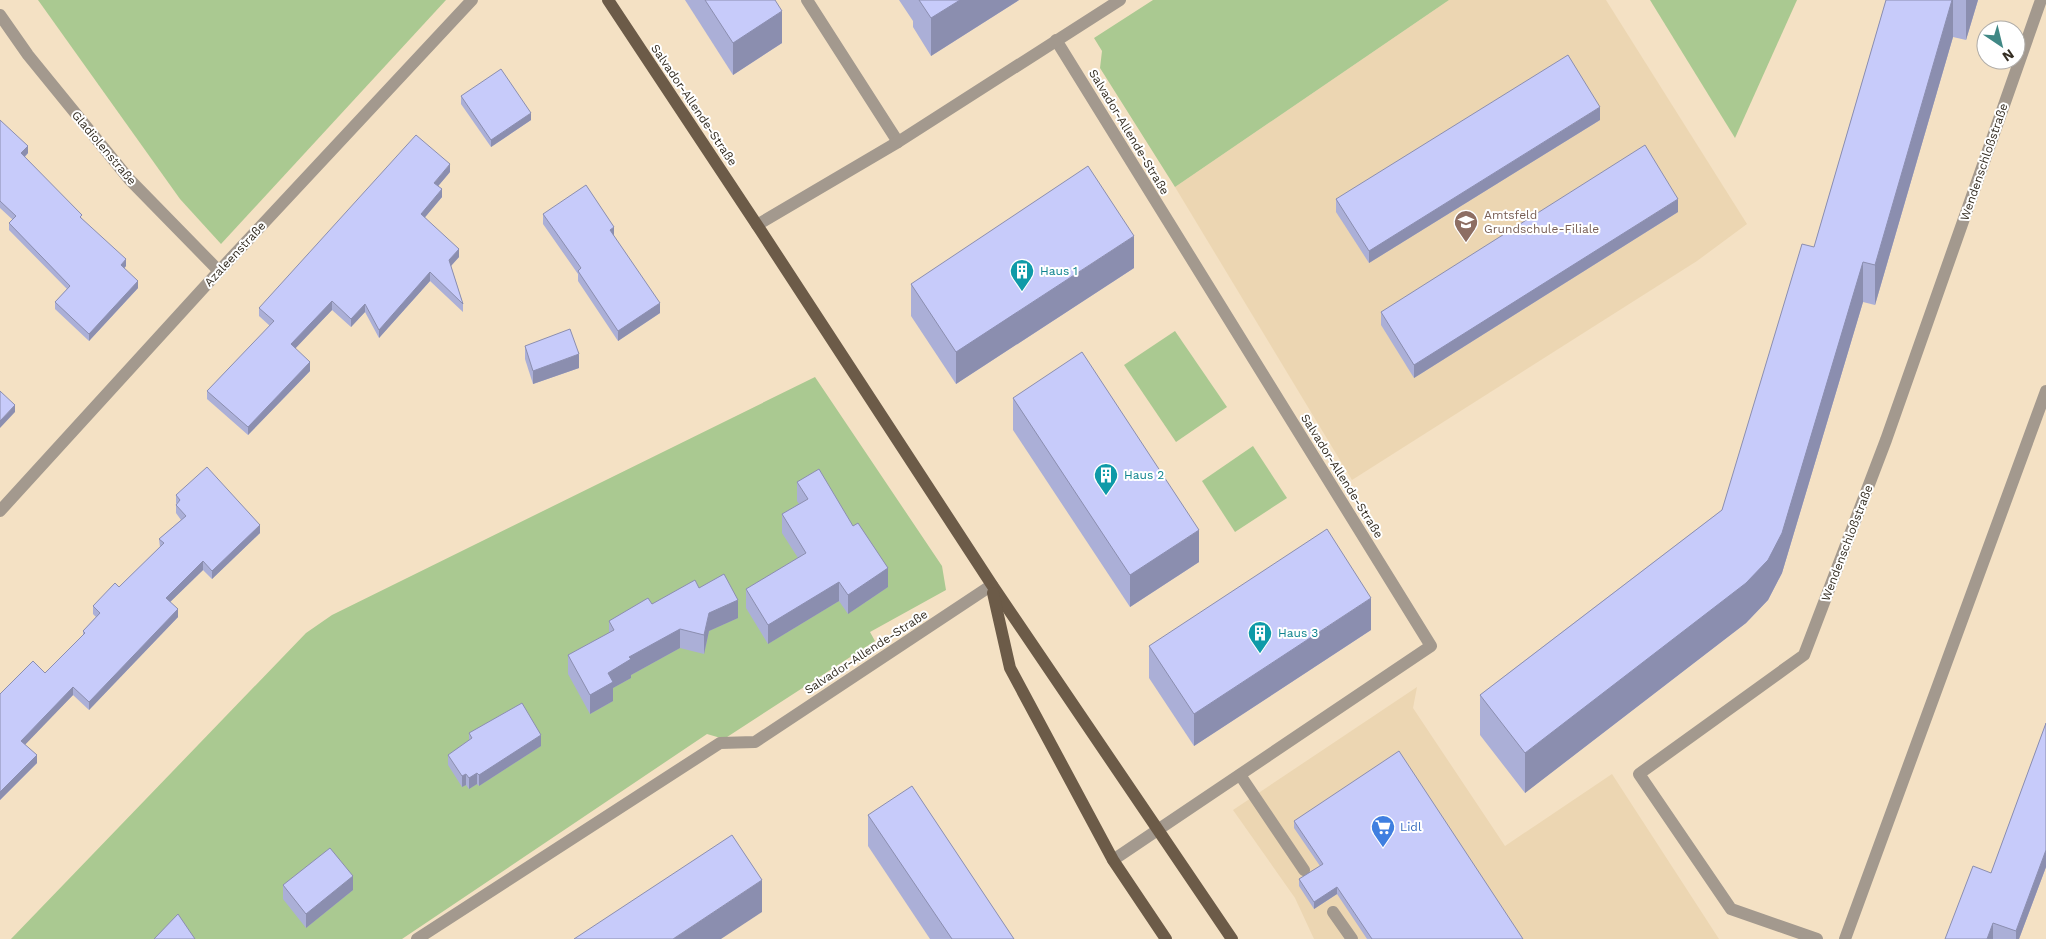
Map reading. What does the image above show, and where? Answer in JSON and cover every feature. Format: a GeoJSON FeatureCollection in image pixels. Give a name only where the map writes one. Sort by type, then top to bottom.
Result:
{"type":"FeatureCollection","features":[{"type":"Feature","properties":{"kind":"main road","name":"Salvador-Allende-Straße"},"geometry":{"type":"LineString","coordinates":[[608,0],[757,224],[992,585],[1232,939]]}},
{"type":"Feature","properties":{"kind":"main road","name":"Salvador-Allende-Straße"},"geometry":{"type":"LineString","coordinates":[[992,585],[1010,668],[1113,860],[1166,939]]}},
{"type":"Feature","properties":{"kind":"street","name":"Azaleenstraße"},"geometry":{"type":"LineString","coordinates":[[0,511],[219,271],[472,0]]}},
{"type":"Feature","properties":{"kind":"street"},"geometry":{"type":"LineString","coordinates":[[807,0],[898,142]]}},
{"type":"Feature","properties":{"kind":"street"},"geometry":{"type":"LineString","coordinates":[[757,224],[898,142],[1120,0]]}},
{"type":"Feature","properties":{"kind":"street","name":"Wendenschloßstraße"},"geometry":{"type":"LineString","coordinates":[[1817,939],[1731,908],[1639,774],[1804,655],[1886,440],[2041,0]]}},
{"type":"Feature","properties":{"kind":"street","name":"Gladiolenstraße"},"geometry":{"type":"LineString","coordinates":[[0,15],[28,56],[129,179],[219,271]]}},
{"type":"Feature","properties":{"kind":"street","name":"Salvador-Allende-Straße"},"geometry":{"type":"LineString","coordinates":[[1056,40],[1431,646],[1113,860]]}},
{"type":"Feature","properties":{"kind":"street"},"geometry":{"type":"LineString","coordinates":[[1845,939],[2046,391]]}},
{"type":"Feature","properties":{"kind":"street","name":"Salvador-Allende-Straße"},"geometry":{"type":"LineString","coordinates":[[417,939],[720,743],[755,742],[992,585]]}},
{"type":"Feature","properties":{"kind":"street"},"geometry":{"type":"LineString","coordinates":[[1240,775],[1304,870]]}},
{"type":"Feature","properties":{"kind":"street"},"geometry":{"type":"LineString","coordinates":[[1333,912],[1352,939]]}},
{"type":"Feature","properties":{"kind":"shaded area","name":"Amtsfeld Grundschule-Filiale"},"geometry":{"type":"Polygon","coordinates":[[[1449,0],[1606,0],[1747,224],[1697,261],[1352,480],[1175,187],[1449,0]]]}},
{"type":"Feature","properties":{"kind":"shaded area"},"geometry":{"type":"Polygon","coordinates":[[[1417,687],[1413,708],[1505,846],[1612,774],[1719,939],[1314,939],[1295,898],[1233,810],[1417,687]]]}},
{"type":"Feature","properties":{"kind":"green space"},"geometry":{"type":"Polygon","coordinates":[[[38,0],[446,0],[221,244],[180,199],[38,0]]]}},
{"type":"Feature","properties":{"kind":"green space"},"geometry":{"type":"Polygon","coordinates":[[[1153,0],[1449,0],[1175,187],[1100,68],[1102,51],[1094,38],[1153,0]]]}},
{"type":"Feature","properties":{"kind":"green space"},"geometry":{"type":"Polygon","coordinates":[[[1650,0],[1797,0],[1735,138],[1650,0]]]}},
{"type":"Feature","properties":{"kind":"green space"},"geometry":{"type":"Polygon","coordinates":[[[1175,331],[1227,407],[1176,442],[1124,365],[1175,331]]]}},
{"type":"Feature","properties":{"kind":"green space"},"geometry":{"type":"Polygon","coordinates":[[[815,377],[942,566],[946,590],[870,632],[875,641],[724,739],[707,734],[402,939],[11,939],[306,633],[332,615],[815,377]]]}},
{"type":"Feature","properties":{"kind":"green space"},"geometry":{"type":"Polygon","coordinates":[[[1253,446],[1287,498],[1235,532],[1202,481],[1253,446]]]}},
{"type":"Feature","properties":{"kind":"building"},"geometry":{"type":"Polygon","coordinates":[[[705,0],[775,0],[782,11],[733,43],[705,0]]]}},
{"type":"Feature","properties":{"kind":"building"},"geometry":{"type":"Polygon","coordinates":[[[919,0],[960,0],[931,18],[919,0]]]}},
{"type":"Feature","properties":{"kind":"building"},"geometry":{"type":"Polygon","coordinates":[[[1886,0],[1952,0],[1875,265],[1863,262],[1782,533],[1768,560],[1746,583],[1525,753],[1480,695],[1722,510],[1802,244],[1814,247],[1886,0]]]}},
{"type":"Feature","properties":{"kind":"building"},"geometry":{"type":"Polygon","coordinates":[[[1568,55],[1600,107],[1369,251],[1336,199],[1568,55]]]}},
{"type":"Feature","properties":{"kind":"building"},"geometry":{"type":"Polygon","coordinates":[[[501,69],[531,113],[491,140],[461,96],[501,69]]]}},
{"type":"Feature","properties":{"kind":"building"},"geometry":{"type":"Polygon","coordinates":[[[0,120],[28,146],[21,153],[82,215],[80,217],[126,259],[121,265],[138,281],[89,334],[55,302],[70,286],[9,223],[16,216],[0,201],[0,120]]]}},
{"type":"Feature","properties":{"kind":"building"},"geometry":{"type":"Polygon","coordinates":[[[416,135],[450,164],[434,183],[442,189],[421,214],[459,249],[449,260],[463,304],[430,272],[379,330],[365,304],[351,319],[332,301],[291,344],[310,362],[248,427],[207,391],[274,321],[259,308],[416,135]]]}},
{"type":"Feature","properties":{"kind":"building"},"geometry":{"type":"Polygon","coordinates":[[[1645,145],[1678,199],[1414,365],[1381,312],[1645,145]]]}},
{"type":"Feature","properties":{"kind":"building","name":"Haus 1"},"geometry":{"type":"Polygon","coordinates":[[[1088,166],[1134,236],[956,352],[911,284],[1088,166]]]}},
{"type":"Feature","properties":{"kind":"building"},"geometry":{"type":"Polygon","coordinates":[[[586,185],[614,227],[610,230],[660,303],[618,331],[578,271],[581,268],[543,214],[586,185]]]}},
{"type":"Feature","properties":{"kind":"building"},"geometry":{"type":"Polygon","coordinates":[[[570,329],[579,354],[533,371],[525,346],[570,329]]]}},
{"type":"Feature","properties":{"kind":"building","name":"Haus 2"},"geometry":{"type":"Polygon","coordinates":[[[1082,352],[1199,530],[1130,575],[1013,398],[1082,352]]]}},
{"type":"Feature","properties":{"kind":"building"},"geometry":{"type":"Polygon","coordinates":[[[0,391],[15,405],[0,421],[0,391]]]}},
{"type":"Feature","properties":{"kind":"building"},"geometry":{"type":"Polygon","coordinates":[[[207,467],[260,525],[212,571],[203,561],[166,598],[178,609],[89,702],[73,687],[21,741],[37,755],[0,792],[0,694],[33,661],[45,673],[85,633],[83,631],[100,613],[93,606],[115,583],[119,587],[164,543],[159,539],[186,516],[176,505],[180,500],[176,495],[207,467]]]}},
{"type":"Feature","properties":{"kind":"building"},"geometry":{"type":"Polygon","coordinates":[[[819,469],[853,526],[858,523],[888,568],[848,595],[839,582],[768,625],[746,589],[806,553],[782,514],[808,499],[797,482],[819,469]]]}},
{"type":"Feature","properties":{"kind":"building","name":"Haus 3"},"geometry":{"type":"Polygon","coordinates":[[[1327,529],[1371,598],[1194,714],[1149,646],[1327,529]]]}},
{"type":"Feature","properties":{"kind":"building"},"geometry":{"type":"Polygon","coordinates":[[[724,574],[738,600],[709,613],[704,635],[680,629],[629,657],[631,659],[608,673],[613,682],[590,695],[568,655],[614,630],[609,621],[648,598],[652,604],[695,580],[699,588],[724,574]]]}},
{"type":"Feature","properties":{"kind":"building"},"geometry":{"type":"Polygon","coordinates":[[[522,703],[541,735],[479,775],[477,773],[469,778],[466,774],[462,776],[448,755],[472,738],[469,733],[522,703]]]}},
{"type":"Feature","properties":{"kind":"building"},"geometry":{"type":"Polygon","coordinates":[[[2046,723],[2046,850],[2016,931],[1993,923],[1987,939],[1945,939],[1973,866],[1991,873],[2046,723]]]}},
{"type":"Feature","properties":{"kind":"building","name":"Lidl"},"geometry":{"type":"Polygon","coordinates":[[[1399,751],[1523,939],[1372,939],[1337,887],[1314,902],[1299,879],[1323,864],[1294,821],[1399,751]]]}},
{"type":"Feature","properties":{"kind":"building"},"geometry":{"type":"Polygon","coordinates":[[[912,786],[1014,939],[952,939],[868,815],[912,786]]]}},
{"type":"Feature","properties":{"kind":"building"},"geometry":{"type":"Polygon","coordinates":[[[732,835],[762,880],[673,939],[574,939],[732,835]]]}},
{"type":"Feature","properties":{"kind":"building"},"geometry":{"type":"Polygon","coordinates":[[[330,848],[353,876],[306,914],[283,885],[330,848]]]}},
{"type":"Feature","properties":{"kind":"building"},"geometry":{"type":"Polygon","coordinates":[[[178,914],[195,939],[154,939],[178,914]]]}},
{"type":"Feature","properties":{"kind":"place","name":"Amtsfeld Grundschule-Filiale"},"geometry":{"type":"Point","coordinates":[1466,243]}},
{"type":"Feature","properties":{"kind":"place","name":"Haus 1"},"geometry":{"type":"Point","coordinates":[1022,292]}},
{"type":"Feature","properties":{"kind":"place","name":"Haus 2"},"geometry":{"type":"Point","coordinates":[1106,496]}},
{"type":"Feature","properties":{"kind":"place","name":"Haus 3"},"geometry":{"type":"Point","coordinates":[1260,654]}},
{"type":"Feature","properties":{"kind":"place","name":"Lidl"},"geometry":{"type":"Point","coordinates":[1383,848]}}]}
